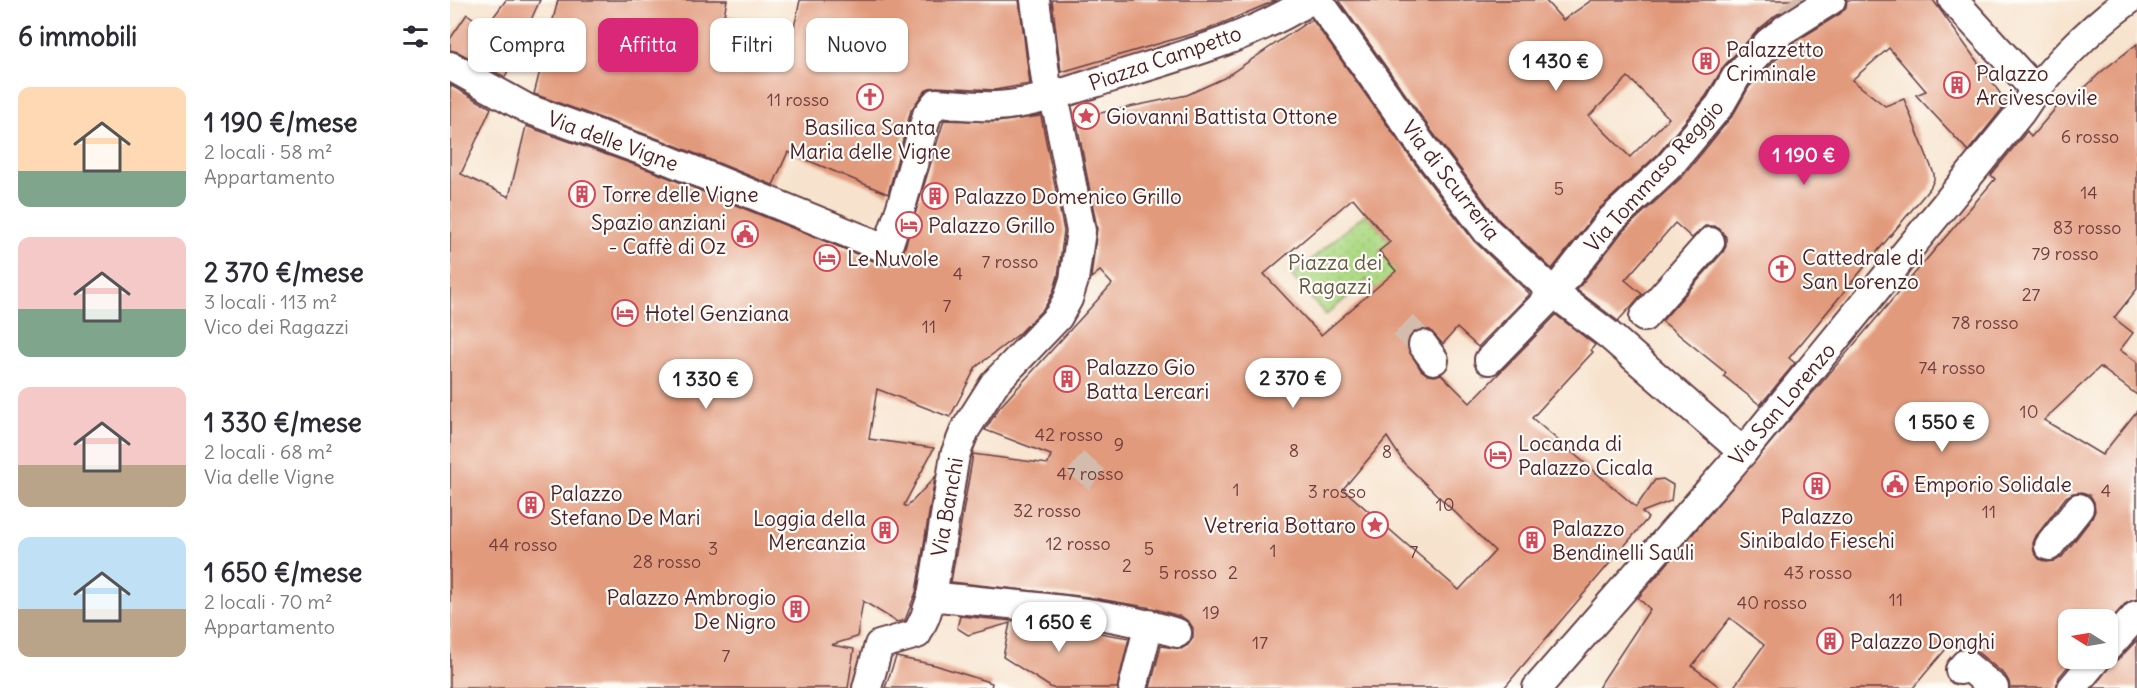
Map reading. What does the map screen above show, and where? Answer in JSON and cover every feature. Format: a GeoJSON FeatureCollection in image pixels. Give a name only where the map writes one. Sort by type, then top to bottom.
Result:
{"type":"FeatureCollection","features":[{"type":"Feature","properties":{"kind":"street","name":"Via Banchi"},"geometry":{"type":"LineString","coordinates":[[867,688],[879,645],[916,634],[925,617],[933,591],[955,454],[964,430],[994,384],[1058,317],[1068,299],[1074,280],[1081,231],[1059,114],[1048,89],[1035,0]]}},
{"type":"Feature","properties":{"kind":"street","name":"Piazza Campetto"},"geometry":{"type":"LineString","coordinates":[[902,204],[927,116],[936,103],[963,102],[996,106],[1048,89],[1183,55],[1290,12],[1310,0]]}},
{"type":"Feature","properties":{"kind":"street","name":"Via di Scurreria"},"geometry":{"type":"LineString","coordinates":[[1318,0],[1423,147],[1487,231],[1554,292],[1609,335],[1743,452]]}},
{"type":"Feature","properties":{"kind":"street","name":"Via Tommaso Reggio"},"geometry":{"type":"LineString","coordinates":[[1489,360],[1554,292],[1611,219],[1670,165],[1720,105],[1736,77],[1768,43],[1791,21],[1832,0]]}},
{"type":"Feature","properties":{"kind":"street","name":"Via San Lorenzo"},"geometry":{"type":"LineString","coordinates":[[1538,688],[1743,452],[2027,101],[2106,17],[2129,0]]}},
{"type":"Feature","properties":{"kind":"street"},"geometry":{"type":"LineString","coordinates":[[1959,6],[2027,101]]}},
{"type":"Feature","properties":{"kind":"street","name":"Via delle Vigne"},"geometry":{"type":"LineString","coordinates":[[450,66],[528,109],[658,156],[887,249],[902,204]]}},
{"type":"Feature","properties":{"kind":"street"},"geometry":{"type":"LineString","coordinates":[[1644,318],[1710,242]]}},
{"type":"Feature","properties":{"kind":"street"},"geometry":{"type":"LineString","coordinates":[[2049,546],[2079,508]]}},
{"type":"Feature","properties":{"kind":"street"},"geometry":{"type":"LineString","coordinates":[[933,591],[1011,605],[1036,606],[1149,624],[1177,633]]}},
{"type":"Feature","properties":{"kind":"street"},"geometry":{"type":"LineString","coordinates":[[2118,635],[2137,615]]}},
{"type":"Feature","properties":{"kind":"street"},"geometry":{"type":"LineString","coordinates":[[1133,688],[1149,624]]}},
{"type":"Feature","properties":{"kind":"street"},"geometry":{"type":"LineString","coordinates":[[1962,667],[1994,688]]}},
{"type":"Feature","properties":{"kind":"street"},"geometry":{"type":"LineString","coordinates":[[2072,688],[2088,669]]}},
{"type":"Feature","properties":{"kind":"green space","name":"Piazza dei Ragazzi"},"geometry":{"type":"Polygon","coordinates":[[[1366,213],[1390,242],[1379,251],[1403,278],[1382,296],[1367,280],[1326,315],[1292,276],[1366,213]]]}},
{"type":"Feature","properties":{"kind":"building"},"geometry":{"type":"Polygon","coordinates":[[[506,0],[540,0],[532,18],[493,18],[506,0]]]}},
{"type":"Feature","properties":{"kind":"building"},"geometry":{"type":"Polygon","coordinates":[[[558,0],[727,0],[724,15],[740,18],[710,18],[710,72],[794,72],[794,28],[800,0],[1019,0],[1030,84],[995,90],[929,88],[911,110],[888,194],[788,152],[773,185],[664,141],[534,94],[540,72],[586,72],[586,18],[553,18],[558,0]]]}},
{"type":"Feature","properties":{"kind":"building"},"geometry":{"type":"Polygon","coordinates":[[[1052,0],[1277,0],[1206,30],[1061,72],[1052,0]]]}},
{"type":"Feature","properties":{"kind":"building"},"geometry":{"type":"Polygon","coordinates":[[[1545,0],[1563,20],[1592,0],[1800,0],[1758,30],[1724,66],[1706,96],[1658,154],[1600,208],[1552,269],[1499,220],[1436,137],[1339,1],[1545,0]],[[1628,77],[1589,116],[1630,157],[1669,118],[1628,77]]]}},
{"type":"Feature","properties":{"kind":"building"},"geometry":{"type":"Polygon","coordinates":[[[1847,0],[1933,0],[2007,103],[1968,151],[1916,95],[1926,91],[1889,48],[1852,80],[1885,106],[1904,99],[1934,174],[1934,180],[1930,188],[1789,358],[1795,363],[1760,405],[1724,376],[1726,373],[1662,321],[1723,252],[1726,237],[1720,229],[1705,226],[1692,238],[1675,223],[1625,280],[1642,294],[1618,321],[1577,290],[1623,231],[1683,176],[1733,115],[1749,87],[1791,44],[1840,14],[1846,7],[1847,0]]]}},
{"type":"Feature","properties":{"kind":"building"},"geometry":{"type":"Polygon","coordinates":[[[467,14],[473,18],[468,18],[468,57],[450,50],[450,39],[467,14]]]}},
{"type":"Feature","properties":{"kind":"building"},"geometry":{"type":"Polygon","coordinates":[[[1312,19],[1410,157],[1474,241],[1530,294],[1478,347],[1457,328],[1443,344],[1430,330],[1414,331],[1408,338],[1407,347],[1421,370],[1428,375],[1441,374],[1470,403],[1556,315],[1595,345],[1591,350],[1593,352],[1532,418],[1636,507],[1655,480],[1663,479],[1673,485],[1671,501],[1642,512],[1648,518],[1504,688],[1150,688],[1161,646],[1181,649],[1193,638],[1193,628],[1182,617],[1152,608],[1088,597],[951,582],[973,454],[1048,464],[1051,455],[985,430],[999,408],[1112,284],[1100,271],[1091,278],[1097,228],[1076,118],[1187,95],[1224,78],[1312,19]],[[1353,198],[1264,274],[1321,335],[1396,271],[1379,251],[1390,242],[1353,198]],[[1387,437],[1343,489],[1459,590],[1495,551],[1404,463],[1387,437]]]}},
{"type":"Feature","properties":{"kind":"building"},"geometry":{"type":"Polygon","coordinates":[[[2137,44],[2137,289],[2114,318],[2133,333],[2120,350],[2137,362],[2137,395],[2100,367],[2044,420],[2102,455],[2137,411],[2137,599],[2125,604],[2118,612],[2118,609],[2058,609],[2058,669],[2066,669],[2059,677],[2056,688],[2010,688],[2005,675],[1976,651],[1967,648],[1959,649],[1951,643],[1913,688],[1733,688],[1764,645],[1730,618],[1692,666],[1721,688],[1598,688],[1650,609],[1638,598],[1995,179],[1991,175],[2027,131],[2031,137],[2062,101],[2066,106],[2101,72],[2137,44]],[[2082,492],[2066,497],[2036,536],[2033,543],[2034,552],[2039,559],[2046,562],[2062,557],[2092,518],[2095,511],[2090,495],[2082,492]]]}},
{"type":"Feature","properties":{"kind":"building"},"geometry":{"type":"Polygon","coordinates":[[[496,72],[507,72],[505,77],[496,72]]]}},
{"type":"Feature","properties":{"kind":"building"},"geometry":{"type":"Polygon","coordinates":[[[450,85],[491,108],[461,174],[509,197],[526,126],[652,171],[881,264],[889,265],[900,263],[944,120],[997,122],[1041,116],[1064,231],[1058,276],[1045,307],[1019,334],[976,367],[950,417],[877,389],[869,439],[934,448],[904,505],[907,507],[935,477],[916,592],[905,620],[897,622],[863,601],[857,637],[831,645],[854,649],[848,688],[450,688],[450,85]]]}},
{"type":"Feature","properties":{"kind":"building"},"geometry":{"type":"Polygon","coordinates":[[[960,616],[1053,625],[1129,638],[1117,688],[1052,688],[1003,657],[1010,623],[968,635],[957,628],[960,616]]]}},
{"type":"Feature","properties":{"kind":"building"},"geometry":{"type":"Polygon","coordinates":[[[2137,640],[2137,688],[2093,688],[2107,669],[2118,669],[2120,658],[2137,640]]]}},
{"type":"Feature","properties":{"kind":"building"},"geometry":{"type":"Polygon","coordinates":[[[896,657],[935,665],[992,683],[991,688],[885,688],[896,657]]]}},
{"type":"Feature","properties":{"kind":"tunnel"},"geometry":{"type":"LineString","coordinates":[[1790,0],[1794,5]]}},
{"type":"Feature","properties":{"kind":"tunnel"},"geometry":{"type":"LineString","coordinates":[[1403,325],[1423,345]]}},
{"type":"Feature","properties":{"kind":"tunnel"},"geometry":{"type":"LineString","coordinates":[[1078,481],[1094,461]]}},
{"type":"Feature","properties":{"kind":"place","name":"Palazzetto Criminale"},"geometry":{"type":"Point","coordinates":[1706,61]}},
{"type":"Feature","properties":{"kind":"place","name":"Palazzo Arcivescovile"},"geometry":{"type":"Point","coordinates":[1957,85]}},
{"type":"Feature","properties":{"kind":"place","name":"Basilica Santa Maria delle Vigne"},"geometry":{"type":"Point","coordinates":[870,97]}},
{"type":"Feature","properties":{"kind":"place","name":"Giovanni Battista Ottone"},"geometry":{"type":"Point","coordinates":[1086,116]}},
{"type":"Feature","properties":{"kind":"place","name":"Torre delle Vigne"},"geometry":{"type":"Point","coordinates":[582,194]}},
{"type":"Feature","properties":{"kind":"place","name":"Palazzo Domenico Grillo"},"geometry":{"type":"Point","coordinates":[935,196]}},
{"type":"Feature","properties":{"kind":"place","name":"Palazzo Grillo"},"geometry":{"type":"Point","coordinates":[909,225]}},
{"type":"Feature","properties":{"kind":"place","name":"Spazio anziani - Caffè di Oz"},"geometry":{"type":"Point","coordinates":[745,234]}},
{"type":"Feature","properties":{"kind":"place","name":"Le Nuvole"},"geometry":{"type":"Point","coordinates":[827,258]}},
{"type":"Feature","properties":{"kind":"place","name":"Cattedrale di San Lorenzo"},"geometry":{"type":"Point","coordinates":[1782,269]}},
{"type":"Feature","properties":{"kind":"place","name":"Hotel Genziana"},"geometry":{"type":"Point","coordinates":[625,313]}},
{"type":"Feature","properties":{"kind":"place","name":"Palazzo Gio Batta Lercari"},"geometry":{"type":"Point","coordinates":[1067,379]}},
{"type":"Feature","properties":{"kind":"place","name":"Locanda di Palazzo Cicala"},"geometry":{"type":"Point","coordinates":[1498,455]}},
{"type":"Feature","properties":{"kind":"place","name":"Emporio Solidale"},"geometry":{"type":"Point","coordinates":[1895,484]}},
{"type":"Feature","properties":{"kind":"place","name":"Palazzo Sinibaldo Fieschi"},"geometry":{"type":"Point","coordinates":[1817,486]}},
{"type":"Feature","properties":{"kind":"place","name":"Palazzo Stefano De Mari"},"geometry":{"type":"Point","coordinates":[531,505]}},
{"type":"Feature","properties":{"kind":"place","name":"Vetreria Bottaro"},"geometry":{"type":"Point","coordinates":[1375,525]}},
{"type":"Feature","properties":{"kind":"place","name":"Loggia della Mercanzia"},"geometry":{"type":"Point","coordinates":[885,530]}},
{"type":"Feature","properties":{"kind":"place","name":"Palazzo Bendinelli Sauli"},"geometry":{"type":"Point","coordinates":[1532,540]}},
{"type":"Feature","properties":{"kind":"place","name":"Palazzo Ambrogio De Nigro"},"geometry":{"type":"Point","coordinates":[796,609]}},
{"type":"Feature","properties":{"kind":"place","name":"Palazzo Donghi"},"geometry":{"type":"Point","coordinates":[1830,641]}}]}
